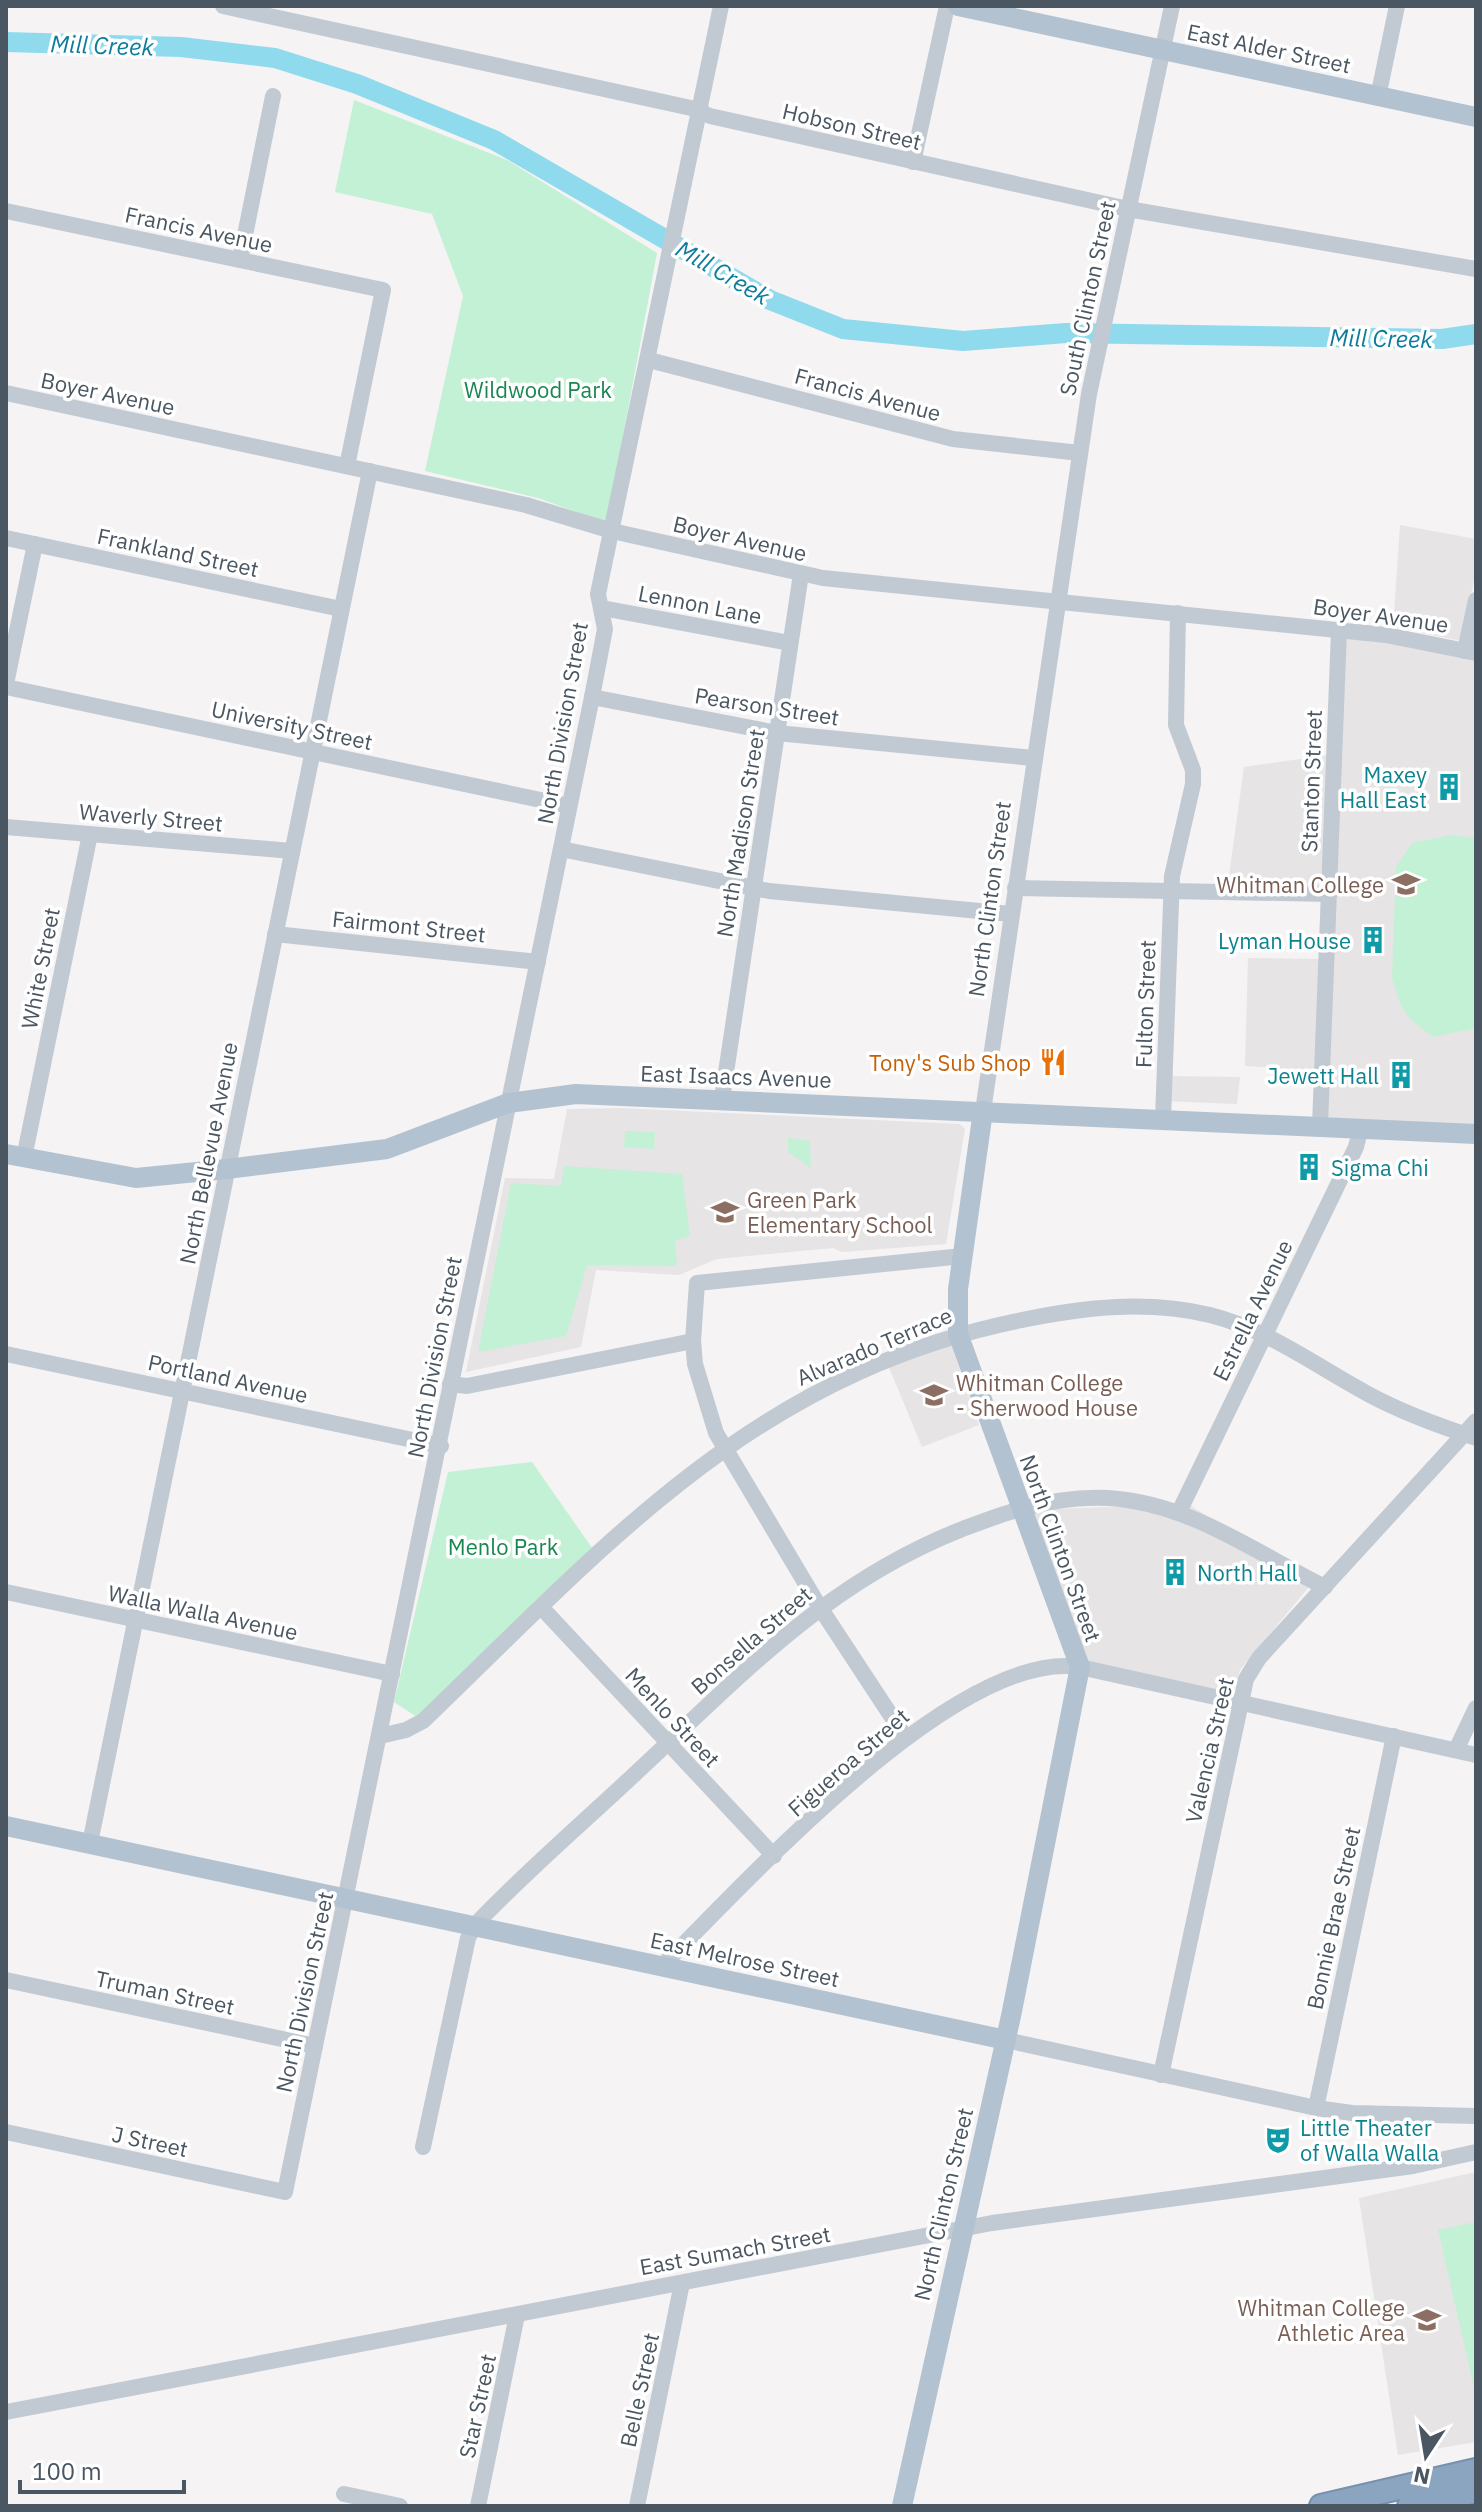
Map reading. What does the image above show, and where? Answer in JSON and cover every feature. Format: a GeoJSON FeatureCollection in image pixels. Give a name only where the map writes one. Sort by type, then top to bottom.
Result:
{"type":"FeatureCollection","features":[{"type":"Feature","properties":{"kind":"highway"},"geometry":{"type":"LineString","coordinates":[[1321,2506],[1476,2470]]}},
{"type":"Feature","properties":{"kind":"highway"},"geometry":{"type":"LineString","coordinates":[[1409,2506],[1476,2491]]}},
{"type":"Feature","properties":{"kind":"main road","name":"East Alder Street"},"geometry":{"type":"LineString","coordinates":[[958,6],[1476,117]]}},
{"type":"Feature","properties":{"kind":"main road","name":"East Isaacs Avenue"},"geometry":{"type":"LineString","coordinates":[[15,1156],[136,1178],[227,1169],[387,1149],[508,1103],[576,1094],[1476,1134]]}},
{"type":"Feature","properties":{"kind":"main road","name":"North Clinton Street"},"geometry":{"type":"LineString","coordinates":[[902,2506],[1006,2040],[1080,1667],[958,1334],[957,1312],[963,1256],[983,1111]]}},
{"type":"Feature","properties":{"kind":"main road","name":"East Melrose Street"},"geometry":{"type":"LineString","coordinates":[[6,1826],[1006,2040]]}},
{"type":"Feature","properties":{"kind":"street","name":"Hobson Street"},"geometry":{"type":"LineString","coordinates":[[223,6],[550,75],[913,162],[1128,209],[1476,269]]}},
{"type":"Feature","properties":{"kind":"street","name":"North Division Street"},"geometry":{"type":"LineString","coordinates":[[285,2192],[441,1446],[450,1384],[592,697],[605,629],[598,594],[721,6]]}},
{"type":"Feature","properties":{"kind":"street"},"geometry":{"type":"LineString","coordinates":[[913,162],[947,6]]}},
{"type":"Feature","properties":{"kind":"street","name":"South Clinton Street"},"geometry":{"type":"LineString","coordinates":[[1058,602],[1099,344],[1172,6]]}},
{"type":"Feature","properties":{"kind":"street"},"geometry":{"type":"LineString","coordinates":[[1378,97],[1397,6]]}},
{"type":"Feature","properties":{"kind":"street"},"geometry":{"type":"LineString","coordinates":[[240,260],[273,96]]}},
{"type":"Feature","properties":{"kind":"street","name":"Francis Avenue"},"geometry":{"type":"LineString","coordinates":[[6,211],[383,290],[347,466]]}},
{"type":"Feature","properties":{"kind":"street","name":"Francis Avenue"},"geometry":{"type":"LineString","coordinates":[[649,360],[953,439],[1080,453]]}},
{"type":"Feature","properties":{"kind":"street","name":"Boyer Avenue"},"geometry":{"type":"LineString","coordinates":[[6,393],[526,505],[612,531],[801,574],[1401,637],[1471,652]]}},
{"type":"Feature","properties":{"kind":"street","name":"North Bellevue Avenue"},"geometry":{"type":"LineString","coordinates":[[90,1843],[370,471]]}},
{"type":"Feature","properties":{"kind":"street","name":"Frankland Street"},"geometry":{"type":"LineString","coordinates":[[6,538],[341,609]]}},
{"type":"Feature","properties":{"kind":"street"},"geometry":{"type":"LineString","coordinates":[[6,686],[35,544]]}},
{"type":"Feature","properties":{"kind":"street","name":"North Madison Street"},"geometry":{"type":"LineString","coordinates":[[722,1099],[801,574]]}},
{"type":"Feature","properties":{"kind":"street"},"geometry":{"type":"LineString","coordinates":[[1471,652],[1476,600]]}},
{"type":"Feature","properties":{"kind":"street","name":"North Clinton Street"},"geometry":{"type":"LineString","coordinates":[[983,1111],[1058,602]]}},
{"type":"Feature","properties":{"kind":"street","name":"Lennon Lane"},"geometry":{"type":"LineString","coordinates":[[602,608],[790,643]]}},
{"type":"Feature","properties":{"kind":"street","name":"Fulton Street"},"geometry":{"type":"LineString","coordinates":[[1163,1119],[1174,860],[1193,784],[1193,770],[1176,725],[1178,613]]}},
{"type":"Feature","properties":{"kind":"street","name":"Stanton Street"},"geometry":{"type":"LineString","coordinates":[[1320,1125],[1339,630]]}},
{"type":"Feature","properties":{"kind":"street","name":"University Street"},"geometry":{"type":"LineString","coordinates":[[6,686],[569,806]]}},
{"type":"Feature","properties":{"kind":"street","name":"Pearson Street"},"geometry":{"type":"LineString","coordinates":[[592,697],[777,733],[1033,758]]}},
{"type":"Feature","properties":{"kind":"street","name":"Waverly Street"},"geometry":{"type":"LineString","coordinates":[[6,827],[292,851]]}},
{"type":"Feature","properties":{"kind":"street","name":"White Street"},"geometry":{"type":"LineString","coordinates":[[15,1156],[90,834]]}},
{"type":"Feature","properties":{"kind":"street"},"geometry":{"type":"LineString","coordinates":[[561,849],[754,888],[1011,914]]}},
{"type":"Feature","properties":{"kind":"street"},"geometry":{"type":"LineString","coordinates":[[1015,888],[1329,894]]}},
{"type":"Feature","properties":{"kind":"street","name":"Fairmont Street"},"geometry":{"type":"LineString","coordinates":[[275,934],[538,962]]}},
{"type":"Feature","properties":{"kind":"street","name":"Estrella Avenue"},"geometry":{"type":"LineString","coordinates":[[1179,1512],[1356,1147],[1361,1127]]}},
{"type":"Feature","properties":{"kind":"street"},"geometry":{"type":"LineString","coordinates":[[905,1737],[819,1606],[724,1449],[700,1390],[693,1341],[697,1283],[963,1256]]}},
{"type":"Feature","properties":{"kind":"street","name":"Alvarado Terrace"},"geometry":{"type":"LineString","coordinates":[[380,1736],[406,1730],[423,1721],[644,1509],[774,1414],[826,1386],[958,1334],[1083,1309],[1132,1306],[1209,1315],[1265,1335],[1391,1406],[1470,1436]]}},
{"type":"Feature","properties":{"kind":"street"},"geometry":{"type":"LineString","coordinates":[[450,1384],[467,1386],[693,1341]]}},
{"type":"Feature","properties":{"kind":"street","name":"Portland Avenue"},"geometry":{"type":"LineString","coordinates":[[6,1354],[441,1446]]}},
{"type":"Feature","properties":{"kind":"street","name":"Valencia Street"},"geometry":{"type":"LineString","coordinates":[[1161,2075],[1239,1702],[1252,1668],[1470,1436],[1476,1421]]}},
{"type":"Feature","properties":{"kind":"street","name":"Bonsella Street"},"geometry":{"type":"LineString","coordinates":[[423,2147],[468,1938],[475,1925],[819,1606],[906,1552],[1021,1508],[1058,1501],[1107,1498],[1179,1512],[1227,1533],[1325,1587]]}},
{"type":"Feature","properties":{"kind":"street","name":"Walla Walla Avenue"},"geometry":{"type":"LineString","coordinates":[[6,1592],[392,1674]]}},
{"type":"Feature","properties":{"kind":"street","name":"Menlo Street"},"geometry":{"type":"LineString","coordinates":[[541,1607],[774,1856]]}},
{"type":"Feature","properties":{"kind":"street","name":"Figueroa Street"},"geometry":{"type":"LineString","coordinates":[[662,1966],[774,1856],[905,1737],[974,1695],[1048,1665],[1080,1667],[1476,1755]]}},
{"type":"Feature","properties":{"kind":"street"},"geometry":{"type":"LineString","coordinates":[[1456,1750],[1476,1708]]}},
{"type":"Feature","properties":{"kind":"street","name":"Bonnie Brae Street"},"geometry":{"type":"LineString","coordinates":[[1316,2108],[1394,1736]]}},
{"type":"Feature","properties":{"kind":"street","name":"Truman Street"},"geometry":{"type":"LineString","coordinates":[[6,1980],[315,2046]]}},
{"type":"Feature","properties":{"kind":"street","name":"East Melrose Street"},"geometry":{"type":"LineString","coordinates":[[1006,2040],[1316,2108],[1352,2113],[1475,2111]]}},
{"type":"Feature","properties":{"kind":"street","name":"J Street"},"geometry":{"type":"LineString","coordinates":[[6,2132],[285,2192]]}},
{"type":"Feature","properties":{"kind":"street","name":"East Sumach Street"},"geometry":{"type":"LineString","coordinates":[[6,2412],[962,2230],[1413,2166],[1476,2152]]}},
{"type":"Feature","properties":{"kind":"street","name":"Belle Street"},"geometry":{"type":"LineString","coordinates":[[637,2506],[682,2283]]}},
{"type":"Feature","properties":{"kind":"street","name":"Star Street"},"geometry":{"type":"LineString","coordinates":[[478,2506],[517,2315]]}},
{"type":"Feature","properties":{"kind":"street"},"geometry":{"type":"LineString","coordinates":[[344,2494],[400,2506]]}},
{"type":"Feature","properties":{"kind":"shaded area"},"geometry":{"type":"Polygon","coordinates":[[[1400,525],[1476,539],[1476,571],[1461,641],[1393,627],[1400,525]]]}},
{"type":"Feature","properties":{"kind":"shaded area","name":"Whitman College"},"geometry":{"type":"Polygon","coordinates":[[[1476,608],[1476,1132],[1326,1117],[1345,630],[1465,651],[1476,608]]]}},
{"type":"Feature","properties":{"kind":"shaded area","name":"Whitman College"},"geometry":{"type":"Polygon","coordinates":[[[1328,755],[1321,885],[1228,883],[1244,767],[1328,755]]]}},
{"type":"Feature","properties":{"kind":"shaded area","name":"Whitman College"},"geometry":{"type":"Polygon","coordinates":[[[1248,958],[1321,959],[1322,1071],[1245,1066],[1248,958]]]}},
{"type":"Feature","properties":{"kind":"shaded area"},"geometry":{"type":"Polygon","coordinates":[[[1164,1076],[1240,1077],[1237,1104],[1163,1101],[1164,1076]]]}},
{"type":"Feature","properties":{"kind":"shaded area","name":"Green Park Elementary School"},"geometry":{"type":"Polygon","coordinates":[[[621,1108],[960,1124],[965,1129],[946,1244],[842,1252],[833,1248],[717,1259],[679,1275],[596,1270],[581,1347],[466,1372],[505,1178],[554,1179],[567,1109],[621,1108]]]}},
{"type":"Feature","properties":{"kind":"shaded area","name":"Whitman College - Sherwood House"},"geometry":{"type":"Polygon","coordinates":[[[951,1344],[979,1425],[922,1447],[888,1365],[951,1344]]]}},
{"type":"Feature","properties":{"kind":"shaded area"},"geometry":{"type":"Polygon","coordinates":[[[1188,1504],[1313,1582],[1240,1670],[1232,1695],[1085,1663],[1026,1510],[1188,1504]]]}},
{"type":"Feature","properties":{"kind":"shaded area","name":"Whitman College Athletic Area"},"geometry":{"type":"Polygon","coordinates":[[[1476,2172],[1476,2442],[1398,2455],[1359,2198],[1476,2172]]]}},
{"type":"Feature","properties":{"kind":"green space","name":"Wildwood Park"},"geometry":{"type":"Polygon","coordinates":[[[354,100],[507,160],[657,253],[607,523],[538,498],[425,471],[463,296],[432,214],[335,192],[354,100]]]}},
{"type":"Feature","properties":{"kind":"green space"},"geometry":{"type":"Polygon","coordinates":[[[1451,835],[1476,838],[1476,1028],[1433,1037],[1410,1019],[1400,1004],[1392,979],[1396,867],[1412,843],[1451,835]]]}},
{"type":"Feature","properties":{"kind":"green space"},"geometry":{"type":"Polygon","coordinates":[[[625,1131],[655,1132],[654,1149],[624,1147],[625,1131]]]}},
{"type":"Feature","properties":{"kind":"green space"},"geometry":{"type":"Polygon","coordinates":[[[788,1138],[810,1141],[811,1168],[788,1152],[788,1138]]]}},
{"type":"Feature","properties":{"kind":"green space"},"geometry":{"type":"Polygon","coordinates":[[[564,1166],[682,1174],[690,1236],[675,1240],[677,1266],[587,1265],[566,1336],[478,1352],[511,1183],[561,1186],[564,1166]]]}},
{"type":"Feature","properties":{"kind":"green space","name":"Menlo Park"},"geometry":{"type":"Polygon","coordinates":[[[532,1462],[597,1555],[423,1721],[394,1702],[448,1472],[532,1462]]]}},
{"type":"Feature","properties":{"kind":"green space"},"geometry":{"type":"Polygon","coordinates":[[[1476,2222],[1476,2396],[1438,2230],[1476,2222]]]}},
{"type":"Feature","properties":{"kind":"waterway","name":"Mill Creek"},"geometry":{"type":"LineString","coordinates":[[6,42],[181,47],[275,58],[357,84],[494,140],[770,300],[843,329],[963,341],[1066,333],[1442,339],[1476,334]]}},
{"type":"Feature","properties":{"kind":"place","name":"Maxey Hall East"},"geometry":{"type":"Point","coordinates":[1449,787]}},
{"type":"Feature","properties":{"kind":"place","name":"Whitman College"},"geometry":{"type":"Point","coordinates":[1406,884]}},
{"type":"Feature","properties":{"kind":"place","name":"Lyman House"},"geometry":{"type":"Point","coordinates":[1373,940]}},
{"type":"Feature","properties":{"kind":"place","name":"Tony's Sub Shop"},"geometry":{"type":"Point","coordinates":[1053,1062]}},
{"type":"Feature","properties":{"kind":"place","name":"Jewett Hall"},"geometry":{"type":"Point","coordinates":[1401,1075]}},
{"type":"Feature","properties":{"kind":"place","name":"Sigma Chi"},"geometry":{"type":"Point","coordinates":[1309,1167]}},
{"type":"Feature","properties":{"kind":"place","name":"Green Park Elementary School"},"geometry":{"type":"Point","coordinates":[725,1212]}},
{"type":"Feature","properties":{"kind":"place","name":"Whitman College - Sherwood House"},"geometry":{"type":"Point","coordinates":[934,1395]}},
{"type":"Feature","properties":{"kind":"place","name":"North Hall"},"geometry":{"type":"Point","coordinates":[1175,1572]}},
{"type":"Feature","properties":{"kind":"place","name":"Little Theater of Walla Walla"},"geometry":{"type":"Point","coordinates":[1278,2140]}},
{"type":"Feature","properties":{"kind":"place","name":"Whitman College Athletic Area"},"geometry":{"type":"Point","coordinates":[1427,2320]}}]}
